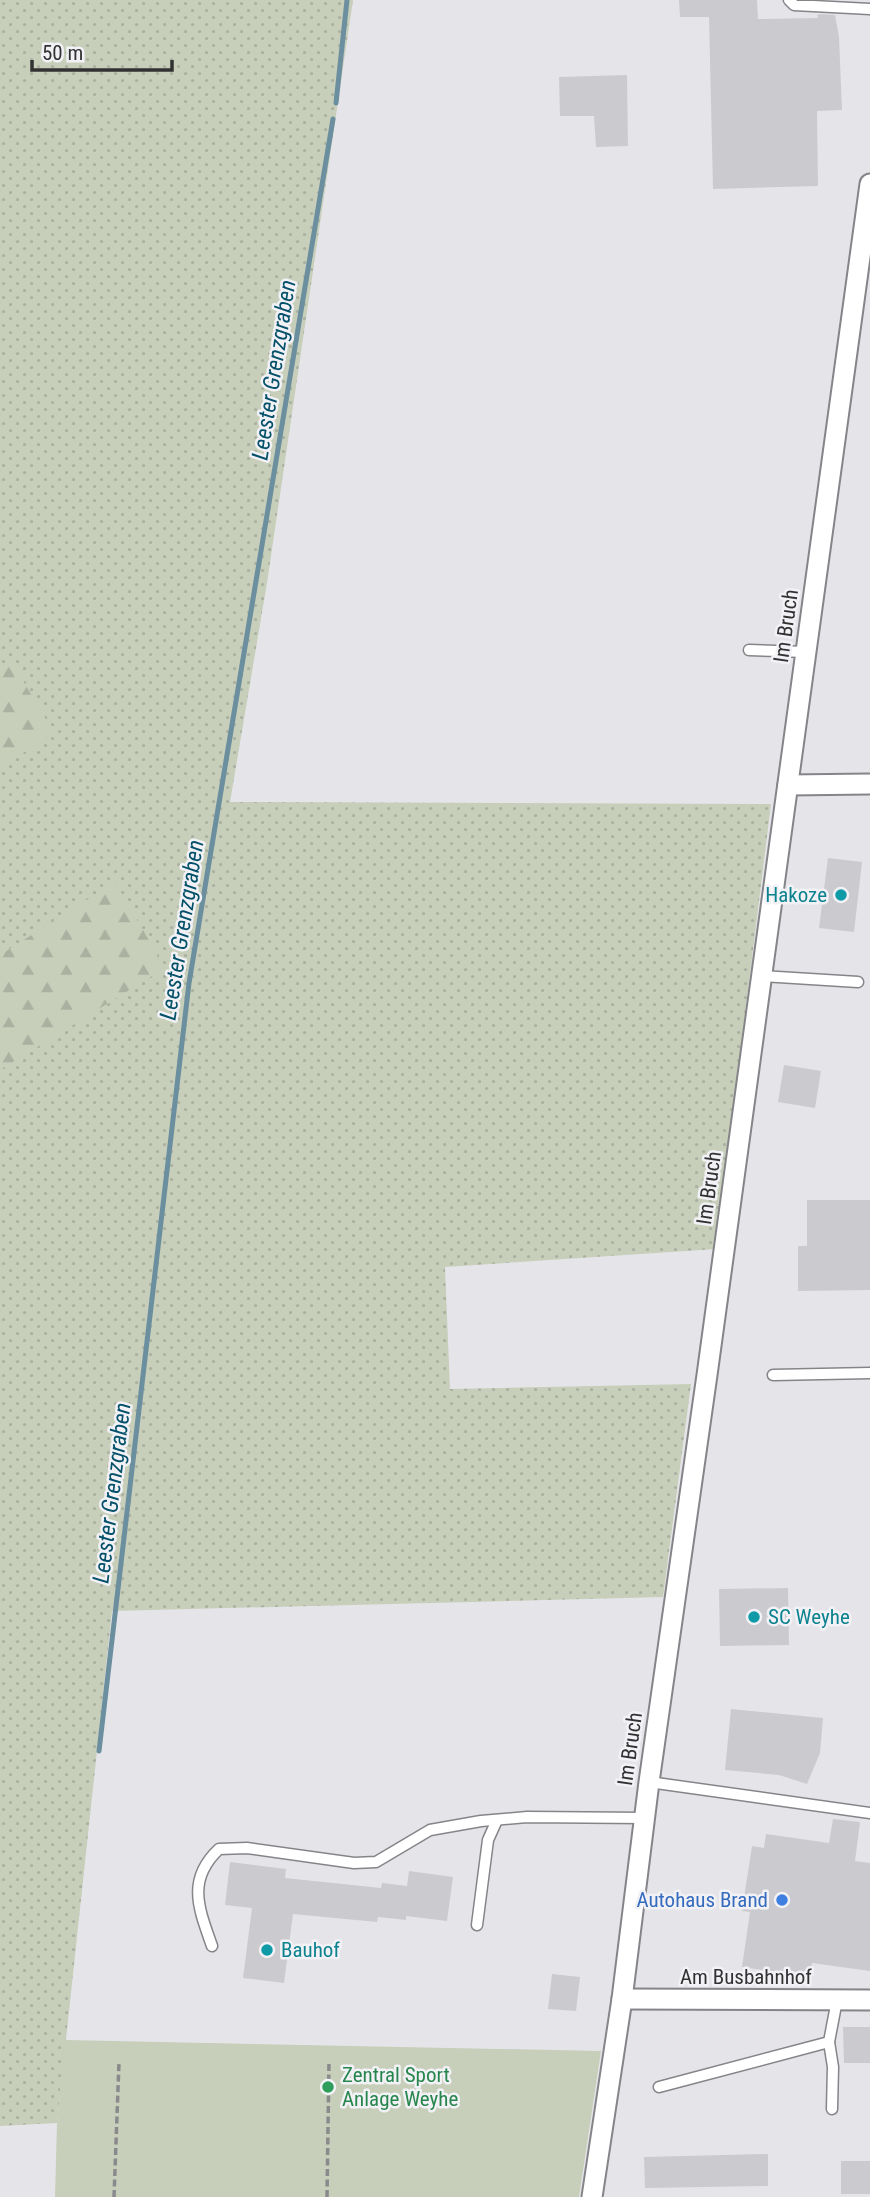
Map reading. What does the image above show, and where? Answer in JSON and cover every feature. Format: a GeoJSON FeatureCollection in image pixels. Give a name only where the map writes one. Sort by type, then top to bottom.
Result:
{"type":"FeatureCollection","features":[{"type":"Feature","properties":{"kind":"street","name":"Im Bruch"},"geometry":{"type":"LineString","coordinates":[[592,2197],[622,1999],[644,1818],[870,184]]}},
{"type":"Feature","properties":{"kind":"street"},"geometry":{"type":"LineString","coordinates":[[788,785],[870,784]]}},
{"type":"Feature","properties":{"kind":"street","name":"Am Busbahnhof"},"geometry":{"type":"LineString","coordinates":[[622,1999],[870,2000]]}},
{"type":"Feature","properties":{"kind":"lane"},"geometry":{"type":"LineString","coordinates":[[789,0],[794,5],[870,9]]}},
{"type":"Feature","properties":{"kind":"lane"},"geometry":{"type":"LineString","coordinates":[[749,650],[806,652]]}},
{"type":"Feature","properties":{"kind":"lane"},"geometry":{"type":"LineString","coordinates":[[761,976],[858,982]]}},
{"type":"Feature","properties":{"kind":"lane"},"geometry":{"type":"LineString","coordinates":[[773,1375],[870,1373]]}},
{"type":"Feature","properties":{"kind":"lane"},"geometry":{"type":"LineString","coordinates":[[649,1782],[870,1813]]}},
{"type":"Feature","properties":{"kind":"lane"},"geometry":{"type":"LineString","coordinates":[[212,1946],[197,1905],[199,1885],[206,1862],[219,1849],[247,1848],[354,1864],[376,1862],[430,1830],[527,1817],[644,1818]]}},
{"type":"Feature","properties":{"kind":"lane"},"geometry":{"type":"LineString","coordinates":[[477,1925],[488,1840],[497,1820]]}},
{"type":"Feature","properties":{"kind":"lane"},"geometry":{"type":"LineString","coordinates":[[832,2109],[833,2067],[829,2042],[837,2000]]}},
{"type":"Feature","properties":{"kind":"lane"},"geometry":{"type":"LineString","coordinates":[[659,2087],[829,2042]]}},
{"type":"Feature","properties":{"kind":"path"},"geometry":{"type":"LineString","coordinates":[[114,2197],[119,2062]]}},
{"type":"Feature","properties":{"kind":"path"},"geometry":{"type":"LineString","coordinates":[[327,2197],[329,2062]]}},
{"type":"Feature","properties":{"kind":"green space"},"geometry":{"type":"Polygon","coordinates":[[[0,0],[353,0],[267,583],[230,802],[771,804],[716,1249],[445,1267],[450,1389],[691,1384],[663,1597],[112,1611],[57,2123],[0,2126],[0,0]]]}},
{"type":"Feature","properties":{"kind":"green space"},"geometry":{"type":"Polygon","coordinates":[[[13,664],[54,733],[0,768],[0,672],[13,664]]]}},
{"type":"Feature","properties":{"kind":"green space"},"geometry":{"type":"Polygon","coordinates":[[[115,882],[165,968],[0,1070],[0,955],[115,882]]]}},
{"type":"Feature","properties":{"kind":"green space","name":"Zentral Sport Anlage Weyhe"},"geometry":{"type":"Polygon","coordinates":[[[65,2040],[601,2051],[579,2197],[55,2197],[57,2123],[65,2040]]]}},
{"type":"Feature","properties":{"kind":"building"},"geometry":{"type":"Polygon","coordinates":[[[679,0],[757,0],[758,19],[818,18],[817,15],[821,14],[835,15],[839,37],[842,110],[817,111],[818,186],[713,189],[709,17],[680,17],[679,0]]]}},
{"type":"Feature","properties":{"kind":"building"},"geometry":{"type":"Polygon","coordinates":[[[627,75],[628,146],[596,147],[594,116],[560,116],[559,77],[627,75]]]}},
{"type":"Feature","properties":{"kind":"building","name":"Hakoze"},"geometry":{"type":"Polygon","coordinates":[[[828,858],[862,862],[854,932],[819,928],[828,858]]]}},
{"type":"Feature","properties":{"kind":"building"},"geometry":{"type":"Polygon","coordinates":[[[784,1065],[821,1071],[815,1108],[778,1102],[784,1065]]]}},
{"type":"Feature","properties":{"kind":"building"},"geometry":{"type":"Polygon","coordinates":[[[807,1200],[870,1200],[870,1290],[798,1291],[798,1246],[807,1246],[807,1200]]]}},
{"type":"Feature","properties":{"kind":"building","name":"SC Weyhe"},"geometry":{"type":"Polygon","coordinates":[[[788,1588],[789,1645],[720,1646],[719,1589],[788,1588]]]}},
{"type":"Feature","properties":{"kind":"building"},"geometry":{"type":"Polygon","coordinates":[[[731,1709],[823,1718],[820,1753],[807,1784],[779,1775],[725,1770],[731,1709]]]}},
{"type":"Feature","properties":{"kind":"building","name":"Autohaus Brand"},"geometry":{"type":"Polygon","coordinates":[[[833,1819],[860,1822],[855,1861],[870,1863],[870,1971],[812,1963],[810,1977],[742,1967],[750,1912],[742,1911],[752,1846],[764,1848],[766,1834],[829,1843],[833,1819]]]}},
{"type":"Feature","properties":{"kind":"building","name":"Bauhof"},"geometry":{"type":"Polygon","coordinates":[[[230,1862],[286,1869],[285,1878],[381,1888],[382,1883],[407,1886],[409,1871],[453,1877],[447,1921],[406,1916],[406,1920],[378,1917],[377,1922],[293,1914],[284,1983],[243,1978],[252,1908],[225,1905],[230,1862]]]}},
{"type":"Feature","properties":{"kind":"building"},"geometry":{"type":"Polygon","coordinates":[[[552,1974],[580,1977],[576,2011],[548,2009],[552,1974]]]}},
{"type":"Feature","properties":{"kind":"building"},"geometry":{"type":"Polygon","coordinates":[[[843,2027],[870,2027],[870,2063],[844,2063],[843,2027]]]}},
{"type":"Feature","properties":{"kind":"building"},"geometry":{"type":"Polygon","coordinates":[[[768,2154],[768,2186],[645,2188],[644,2157],[768,2154]]]}},
{"type":"Feature","properties":{"kind":"building"},"geometry":{"type":"Polygon","coordinates":[[[841,2161],[870,2161],[870,2194],[841,2194],[841,2161]]]}},
{"type":"Feature","properties":{"kind":"waterway","name":"Leester Grenzgraben"},"geometry":{"type":"LineString","coordinates":[[336,103],[347,0]]}},
{"type":"Feature","properties":{"kind":"waterway","name":"Leester Grenzgraben"},"geometry":{"type":"LineString","coordinates":[[99,1751],[189,983],[333,119]]}},
{"type":"Feature","properties":{"kind":"place","name":"Hakoze"},"geometry":{"type":"Point","coordinates":[841,895]}},
{"type":"Feature","properties":{"kind":"place","name":"SC Weyhe"},"geometry":{"type":"Point","coordinates":[754,1617]}},
{"type":"Feature","properties":{"kind":"place","name":"Autohaus Brand"},"geometry":{"type":"Point","coordinates":[782,1900]}},
{"type":"Feature","properties":{"kind":"place","name":"Bauhof"},"geometry":{"type":"Point","coordinates":[267,1950]}},
{"type":"Feature","properties":{"kind":"place","name":"Zentral Sport Anlage Weyhe"},"geometry":{"type":"Point","coordinates":[328,2087]}}]}
